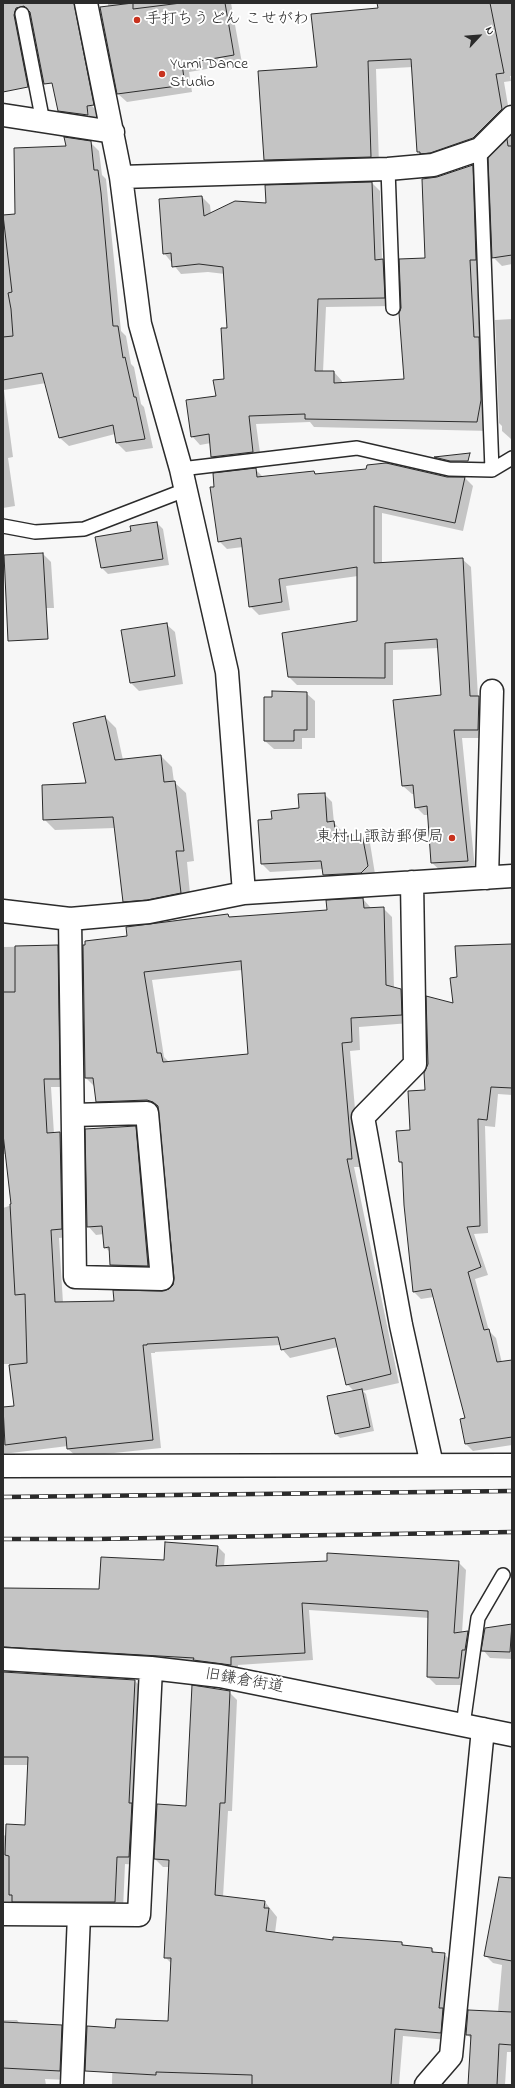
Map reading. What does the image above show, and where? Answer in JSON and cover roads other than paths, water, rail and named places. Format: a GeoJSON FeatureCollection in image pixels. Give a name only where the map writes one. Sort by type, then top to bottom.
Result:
{"type":"FeatureCollection","features":[{"type":"Feature","properties":{"kind":"street"},"geometry":{"type":"LineString","coordinates":[[86,3],[121,176],[140,324],[181,469],[227,672],[244,893]]}},
{"type":"Feature","properties":{"kind":"street"},"geometry":{"type":"LineString","coordinates":[[3,115],[113,132]]}},
{"type":"Feature","properties":{"kind":"street"},"geometry":{"type":"LineString","coordinates":[[121,176],[388,170],[433,165],[480,149],[512,117]]}},
{"type":"Feature","properties":{"kind":"street"},"geometry":{"type":"LineString","coordinates":[[487,878],[492,691]]}},
{"type":"Feature","properties":{"kind":"street"},"geometry":{"type":"LineString","coordinates":[[3,910],[70,919],[149,912],[244,893],[512,876]]}},
{"type":"Feature","properties":{"kind":"street"},"geometry":{"type":"LineString","coordinates":[[412,882],[414,1064],[363,1117],[401,1326],[432,1465]]}},
{"type":"Feature","properties":{"kind":"street"},"geometry":{"type":"LineString","coordinates":[[70,919],[75,1277],[162,1279],[147,1113],[73,1115]]}},
{"type":"Feature","properties":{"kind":"street"},"geometry":{"type":"LineString","coordinates":[[3,1466],[512,1465]]}},
{"type":"Feature","properties":{"kind":"street","name":"旧鎌倉街道"},"geometry":{"type":"LineString","coordinates":[[3,1659],[151,1668],[220,1676],[512,1735]]}},
{"type":"Feature","properties":{"kind":"street"},"geometry":{"type":"LineString","coordinates":[[3,1914],[140,1915],[151,1668]]}},
{"type":"Feature","properties":{"kind":"street"},"geometry":{"type":"LineString","coordinates":[[426,2085],[451,2056],[473,1727]]}},
{"type":"Feature","properties":{"kind":"street"},"geometry":{"type":"LineString","coordinates":[[72,2085],[79,1915]]}},
{"type":"Feature","properties":{"kind":"lane"},"geometry":{"type":"LineString","coordinates":[[22,14],[43,122]]}},
{"type":"Feature","properties":{"kind":"lane"},"geometry":{"type":"LineString","coordinates":[[480,149],[492,470]]}},
{"type":"Feature","properties":{"kind":"lane"},"geometry":{"type":"LineString","coordinates":[[388,170],[393,308]]}},
{"type":"Feature","properties":{"kind":"lane"},"geometry":{"type":"LineString","coordinates":[[181,469],[357,448],[449,469],[492,470],[512,458]]}},
{"type":"Feature","properties":{"kind":"lane"},"geometry":{"type":"LineString","coordinates":[[3,526],[35,532],[84,529],[185,490]]}},
{"type":"Feature","properties":{"kind":"lane"},"geometry":{"type":"LineString","coordinates":[[473,1727],[478,1618],[503,1575]]}},
{"type":"Feature","properties":{"kind":"railway"},"geometry":{"type":"LineString","coordinates":[[3,1497],[512,1491]]}},
{"type":"Feature","properties":{"kind":"railway"},"geometry":{"type":"LineString","coordinates":[[3,1539],[95,1539],[512,1532]]}},
{"type":"Feature","properties":{"kind":"place","name":"手打ちうどん こせがわ"},"geometry":{"type":"Point","coordinates":[137,20]}},
{"type":"Feature","properties":{"kind":"place","name":"Yumi Dance Studio"},"geometry":{"type":"Point","coordinates":[162,74]}},
{"type":"Feature","properties":{"kind":"place","name":"東村山諏訪郵便局"},"geometry":{"type":"Point","coordinates":[452,838]}}]}
